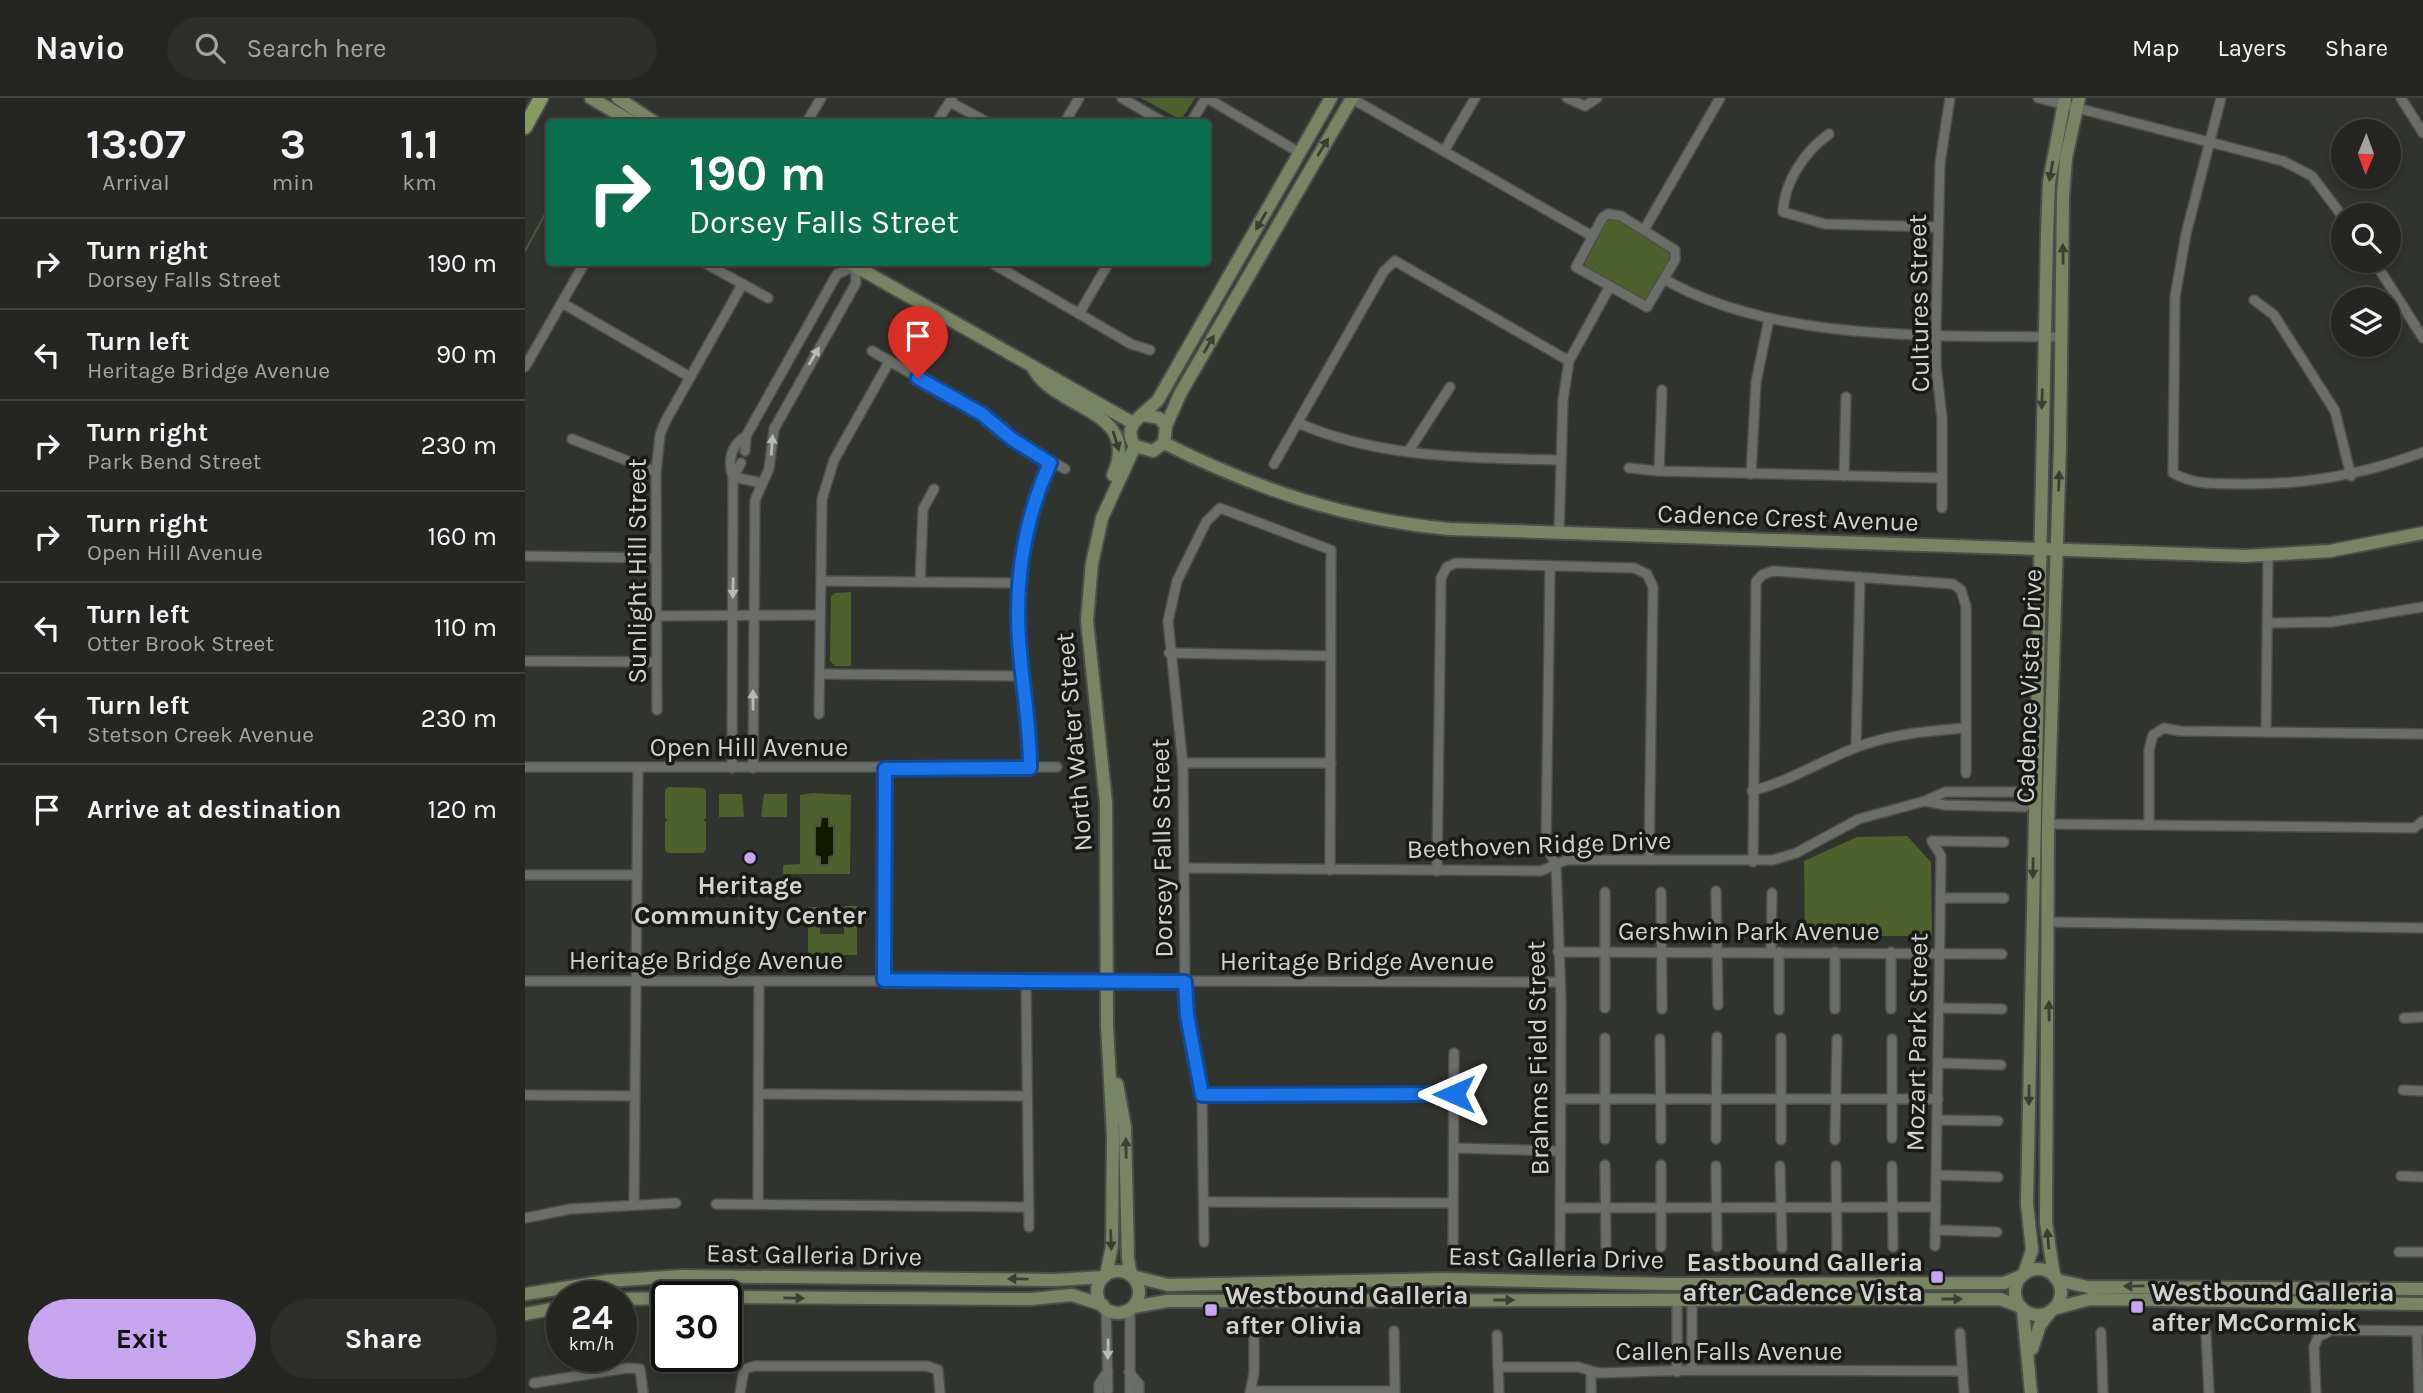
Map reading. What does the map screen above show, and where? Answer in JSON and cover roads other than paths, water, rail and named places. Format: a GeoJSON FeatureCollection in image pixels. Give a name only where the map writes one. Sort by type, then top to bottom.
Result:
{"type":"FeatureCollection","features":[{"type":"Feature","properties":{"kind":"main road"},"geometry":{"type":"LineString","coordinates":[[525,127],[541,98]]}},
{"type":"Feature","properties":{"kind":"street"},"geometry":{"type":"LineString","coordinates":[[591,98],[627,119]]}},
{"type":"Feature","properties":{"kind":"street"},"geometry":{"type":"LineString","coordinates":[[618,98],[650,119]]}},
{"type":"Feature","properties":{"kind":"street"},"geometry":{"type":"LineString","coordinates":[[809,119],[821,98]]}},
{"type":"Feature","properties":{"kind":"street"},"geometry":{"type":"LineString","coordinates":[[1067,119],[1079,98]]}},
{"type":"Feature","properties":{"kind":"street"},"geometry":{"type":"LineString","coordinates":[[1122,98],[1158,119]]}},
{"type":"Feature","properties":{"kind":"street"},"geometry":{"type":"LineString","coordinates":[[1193,119],[1207,98],[1300,153]]}},
{"type":"Feature","properties":{"kind":"street"},"geometry":{"type":"LineString","coordinates":[[1331,98],[1161,395],[1138,419],[1130,435],[1135,446],[1153,451],[1164,443],[1166,426],[1193,370],[1352,98],[1592,236]]}},
{"type":"Feature","properties":{"kind":"street"},"geometry":{"type":"LineString","coordinates":[[1444,150],[1475,98]]}},
{"type":"Feature","properties":{"kind":"street"},"geometry":{"type":"LineString","coordinates":[[1567,98],[1585,106],[1597,98]]}},
{"type":"Feature","properties":{"kind":"street"},"geometry":{"type":"LineString","coordinates":[[1644,230],[1720,98]]}},
{"type":"Feature","properties":{"kind":"street","name":"Cultures Street"},"geometry":{"type":"LineString","coordinates":[[1942,508],[1942,418],[1935,365],[1940,163],[1950,98]]}},
{"type":"Feature","properties":{"kind":"street"},"geometry":{"type":"LineString","coordinates":[[2038,98],[2078,103],[2283,161],[2312,176],[2332,203]]}},
{"type":"Feature","properties":{"kind":"street"},"geometry":{"type":"LineString","coordinates":[[2221,98],[2186,234],[2175,297],[2173,473],[2192,483],[2291,485],[2351,476],[2423,452]]}},
{"type":"Feature","properties":{"kind":"street"},"geometry":{"type":"LineString","coordinates":[[2401,98],[2423,133]]}},
{"type":"Feature","properties":{"kind":"street"},"geometry":{"type":"LineString","coordinates":[[939,119],[951,100],[982,119]]}},
{"type":"Feature","properties":{"kind":"street","name":"Cadence Vista Drive"},"geometry":{"type":"LineString","coordinates":[[2022,1275],[2032,1250],[2027,1204],[2049,182],[2064,101]]}},
{"type":"Feature","properties":{"kind":"street","name":"Cadence Vista Drive"},"geometry":{"type":"LineString","coordinates":[[2055,1278],[2046,1223],[2048,824],[2063,196],[2078,103]]}},
{"type":"Feature","properties":{"kind":"street"},"geometry":{"type":"LineString","coordinates":[[1829,134],[1812,146],[1784,195],[1783,212],[1825,224],[1938,227]]}},
{"type":"Feature","properties":{"kind":"street"},"geometry":{"type":"LineString","coordinates":[[1608,214],[1621,216],[1644,230],[1675,250],[1675,260],[1647,307],[1576,267],[1592,236],[1608,214]]}},
{"type":"Feature","properties":{"kind":"street"},"geometry":{"type":"LineString","coordinates":[[1274,464],[1384,271],[1395,261],[1569,361]]}},
{"type":"Feature","properties":{"kind":"street"},"geometry":{"type":"LineString","coordinates":[[525,367],[583,266]]}},
{"type":"Feature","properties":{"kind":"street"},"geometry":{"type":"LineString","coordinates":[[710,266],[768,298]]}},
{"type":"Feature","properties":{"kind":"street"},"geometry":{"type":"LineString","coordinates":[[745,451],[746,436],[837,274],[850,266]]}},
{"type":"Feature","properties":{"kind":"street"},"geometry":{"type":"LineString","coordinates":[[753,768],[753,510],[771,460],[774,429],[856,283],[853,266]]}},
{"type":"Feature","properties":{"kind":"street"},"geometry":{"type":"LineString","coordinates":[[857,266],[1032,366],[1138,419],[1159,418],[1166,426]]}},
{"type":"Feature","properties":{"kind":"street"},"geometry":{"type":"LineString","coordinates":[[997,266],[1131,344],[1150,350]]}},
{"type":"Feature","properties":{"kind":"street"},"geometry":{"type":"LineString","coordinates":[[1079,314],[1107,266]]}},
{"type":"Feature","properties":{"kind":"street"},"geometry":{"type":"LineString","coordinates":[[2382,273],[2423,338]]}},
{"type":"Feature","properties":{"kind":"street"},"geometry":{"type":"LineString","coordinates":[[1664,279],[1717,303],[1807,327],[2060,337]]}},
{"type":"Feature","properties":{"kind":"street","name":"Sunlight Hill Street"},"geometry":{"type":"LineString","coordinates":[[657,710],[656,472],[660,435],[742,285]]}},
{"type":"Feature","properties":{"kind":"street"},"geometry":{"type":"LineString","coordinates":[[1559,533],[1563,400],[1569,361],[1610,286]]}},
{"type":"Feature","properties":{"kind":"street"},"geometry":{"type":"LineString","coordinates":[[2254,300],[2274,315],[2335,411],[2351,476]]}},
{"type":"Feature","properties":{"kind":"street"},"geometry":{"type":"LineString","coordinates":[[562,303],[690,377]]}},
{"type":"Feature","properties":{"kind":"street"},"geometry":{"type":"LineString","coordinates":[[1751,474],[1756,382],[1769,319]]}},
{"type":"Feature","properties":{"kind":"street"},"geometry":{"type":"LineString","coordinates":[[871,351],[982,414],[1012,439],[1050,463],[1065,469]]}},
{"type":"Feature","properties":{"kind":"street"},"geometry":{"type":"LineString","coordinates":[[819,714],[820,522],[827,479],[847,435],[889,362]]}},
{"type":"Feature","properties":{"kind":"street"},"geometry":{"type":"LineString","coordinates":[[1032,366],[1039,380],[1099,417],[1117,435],[1119,455],[1107,504]]}},
{"type":"Feature","properties":{"kind":"street"},"geometry":{"type":"LineString","coordinates":[[1408,452],[1450,387]]}},
{"type":"Feature","properties":{"kind":"street"},"geometry":{"type":"LineString","coordinates":[[1659,471],[1662,390]]}},
{"type":"Feature","properties":{"kind":"street"},"geometry":{"type":"LineString","coordinates":[[1844,476],[1846,397]]}},
{"type":"Feature","properties":{"kind":"street"},"geometry":{"type":"LineString","coordinates":[[1298,423],[1322,433],[1408,452],[1561,460]]}},
{"type":"Feature","properties":{"kind":"street"},"geometry":{"type":"LineString","coordinates":[[732,768],[733,477],[730,466],[732,451],[737,441],[746,436]]}},
{"type":"Feature","properties":{"kind":"street"},"geometry":{"type":"LineString","coordinates":[[572,439],[656,472]]}},
{"type":"Feature","properties":{"kind":"street","name":"Cadence Crest Avenue"},"geometry":{"type":"LineString","coordinates":[[1164,443],[1263,489],[1348,514],[1438,528],[2268,556],[2343,549],[2423,533]]}},
{"type":"Feature","properties":{"kind":"street","name":"North Water Street"},"geometry":{"type":"LineString","coordinates":[[1104,1276],[1112,1246],[1113,1137],[1108,1042],[1106,803],[1087,620],[1092,562],[1107,504],[1135,446]]}},
{"type":"Feature","properties":{"kind":"street"},"geometry":{"type":"LineString","coordinates":[[733,477],[741,463]]}},
{"type":"Feature","properties":{"kind":"street"},"geometry":{"type":"LineString","coordinates":[[1030,768],[1029,713],[1019,641],[1020,583],[1032,512],[1050,463]]}},
{"type":"Feature","properties":{"kind":"street"},"geometry":{"type":"LineString","coordinates":[[1629,468],[1751,474],[1942,478]]}},
{"type":"Feature","properties":{"kind":"street"},"geometry":{"type":"LineString","coordinates":[[733,477],[762,484]]}},
{"type":"Feature","properties":{"kind":"street"},"geometry":{"type":"LineString","coordinates":[[920,582],[923,509],[934,489]]}},
{"type":"Feature","properties":{"kind":"street","name":"Dorsey Falls Street"},"geometry":{"type":"LineString","coordinates":[[1204,1242],[1202,1095],[1189,1027],[1185,982],[1183,763],[1180,718],[1169,653],[1168,621],[1177,581],[1206,522],[1220,508],[1331,550],[1331,656]]}},
{"type":"Feature","properties":{"kind":"street"},"geometry":{"type":"LineString","coordinates":[[525,556],[656,558]]}},
{"type":"Feature","properties":{"kind":"street"},"geometry":{"type":"LineString","coordinates":[[2266,732],[2268,556]]}},
{"type":"Feature","properties":{"kind":"street"},"geometry":{"type":"LineString","coordinates":[[1437,871],[1441,578],[1447,567],[1456,563],[1634,568],[1647,574],[1653,587],[1649,860]]}},
{"type":"Feature","properties":{"kind":"street","name":"Brahms Field Street"},"geometry":{"type":"LineString","coordinates":[[1550,566],[1546,847],[1556,864],[1561,1099],[1560,1251]]}},
{"type":"Feature","properties":{"kind":"street"},"geometry":{"type":"LineString","coordinates":[[1753,862],[1756,582],[1762,575],[1773,571],[1953,584],[1961,590],[1966,606],[1966,773]]}},
{"type":"Feature","properties":{"kind":"street"},"geometry":{"type":"LineString","coordinates":[[1856,747],[1860,577]]}},
{"type":"Feature","properties":{"kind":"street"},"geometry":{"type":"LineString","coordinates":[[821,581],[1020,583]]}},
{"type":"Feature","properties":{"kind":"street"},"geometry":{"type":"LineString","coordinates":[[2269,623],[2331,621],[2423,607]]}},
{"type":"Feature","properties":{"kind":"street"},"geometry":{"type":"LineString","coordinates":[[657,615],[820,615]]}},
{"type":"Feature","properties":{"kind":"street"},"geometry":{"type":"LineString","coordinates":[[1169,653],[1331,656],[1331,870]]}},
{"type":"Feature","properties":{"kind":"street"},"geometry":{"type":"LineString","coordinates":[[525,661],[656,662]]}},
{"type":"Feature","properties":{"kind":"street"},"geometry":{"type":"LineString","coordinates":[[2037,664],[2052,671]]}},
{"type":"Feature","properties":{"kind":"street"},"geometry":{"type":"LineString","coordinates":[[821,674],[1023,676]]}},
{"type":"Feature","properties":{"kind":"street"},"geometry":{"type":"LineString","coordinates":[[1752,791],[1784,782],[1856,747],[1889,737],[1964,728]]}},
{"type":"Feature","properties":{"kind":"street"},"geometry":{"type":"LineString","coordinates":[[2149,825],[2149,750],[2153,735],[2164,728],[2423,734]]}},
{"type":"Feature","properties":{"kind":"street"},"geometry":{"type":"LineString","coordinates":[[1183,763],[1331,764]]}},
{"type":"Feature","properties":{"kind":"street","name":"Open Hill Avenue"},"geometry":{"type":"LineString","coordinates":[[525,767],[1057,767]]}},
{"type":"Feature","properties":{"kind":"street"},"geometry":{"type":"LineString","coordinates":[[634,1203],[638,768]]}},
{"type":"Feature","properties":{"kind":"street"},"geometry":{"type":"LineString","coordinates":[[884,980],[885,769]]}},
{"type":"Feature","properties":{"kind":"street"},"geometry":{"type":"LineString","coordinates":[[2048,850],[2042,814],[2034,799],[2049,784]]}},
{"type":"Feature","properties":{"kind":"street","name":"Beethoven Ridge Drive"},"geometry":{"type":"LineString","coordinates":[[1184,868],[1541,871],[1566,860],[1753,862],[1773,860],[1796,853],[1860,819],[1925,801],[1945,792],[2026,792],[2034,799],[2025,807],[1945,805],[1925,801]]}},
{"type":"Feature","properties":{"kind":"street"},"geometry":{"type":"LineString","coordinates":[[2048,824],[2414,828],[2423,821]]}},
{"type":"Feature","properties":{"kind":"street","name":"Mozart Park Street"},"geometry":{"type":"LineString","coordinates":[[1935,1246],[1941,856],[1932,842],[2004,842]]}},
{"type":"Feature","properties":{"kind":"street"},"geometry":{"type":"LineString","coordinates":[[525,875],[637,875]]}},
{"type":"Feature","properties":{"kind":"street"},"geometry":{"type":"LineString","coordinates":[[1716,891],[1718,1005]]}},
{"type":"Feature","properties":{"kind":"street"},"geometry":{"type":"LineString","coordinates":[[1605,892],[1605,1008]]}},
{"type":"Feature","properties":{"kind":"street"},"geometry":{"type":"LineString","coordinates":[[1661,892],[1661,1009]]}},
{"type":"Feature","properties":{"kind":"street"},"geometry":{"type":"LineString","coordinates":[[1772,893],[1779,1010]]}},
{"type":"Feature","properties":{"kind":"street"},"geometry":{"type":"LineString","coordinates":[[1940,898],[2004,898]]}},
{"type":"Feature","properties":{"kind":"street"},"geometry":{"type":"LineString","coordinates":[[2047,922],[2423,928]]}},
{"type":"Feature","properties":{"kind":"street","name":"Gershwin Park Avenue"},"geometry":{"type":"LineString","coordinates":[[1558,951],[2002,954]]}},
{"type":"Feature","properties":{"kind":"street"},"geometry":{"type":"LineString","coordinates":[[1835,952],[1835,1009]]}},
{"type":"Feature","properties":{"kind":"street"},"geometry":{"type":"LineString","coordinates":[[1891,952],[1891,1009]]}},
{"type":"Feature","properties":{"kind":"street","name":"Heritage Bridge Avenue"},"geometry":{"type":"LineString","coordinates":[[525,981],[1558,982]]}},
{"type":"Feature","properties":{"kind":"street"},"geometry":{"type":"LineString","coordinates":[[758,1204],[759,981]]}},
{"type":"Feature","properties":{"kind":"street"},"geometry":{"type":"LineString","coordinates":[[1026,981],[1029,1227]]}},
{"type":"Feature","properties":{"kind":"street"},"geometry":{"type":"LineString","coordinates":[[1939,1008],[2002,1009]]}},
{"type":"Feature","properties":{"kind":"street"},"geometry":{"type":"LineString","coordinates":[[2404,1017],[2423,1017]]}},
{"type":"Feature","properties":{"kind":"street"},"geometry":{"type":"LineString","coordinates":[[1716,1139],[1717,1037]]}},
{"type":"Feature","properties":{"kind":"street"},"geometry":{"type":"LineString","coordinates":[[1605,1038],[1605,1139]]}},
{"type":"Feature","properties":{"kind":"street"},"geometry":{"type":"LineString","coordinates":[[1780,1140],[1781,1038]]}},
{"type":"Feature","properties":{"kind":"street"},"geometry":{"type":"LineString","coordinates":[[1660,1039],[1661,1139]]}},
{"type":"Feature","properties":{"kind":"street"},"geometry":{"type":"LineString","coordinates":[[1835,1140],[1836,1039]]}},
{"type":"Feature","properties":{"kind":"street"},"geometry":{"type":"LineString","coordinates":[[1892,1039],[1892,1138]]}},
{"type":"Feature","properties":{"kind":"street","name":"North Water Street"},"geometry":{"type":"LineString","coordinates":[[1108,1042],[1125,1127],[1128,1259],[1131,1276]]}},
{"type":"Feature","properties":{"kind":"street"},"geometry":{"type":"LineString","coordinates":[[1453,1248],[1454,1053]]}},
{"type":"Feature","properties":{"kind":"street"},"geometry":{"type":"LineString","coordinates":[[1938,1063],[2001,1065]]}},
{"type":"Feature","properties":{"kind":"street"},"geometry":{"type":"LineString","coordinates":[[2403,1090],[2423,1091]]}},
{"type":"Feature","properties":{"kind":"street"},"geometry":{"type":"LineString","coordinates":[[759,1094],[1026,1096]]}},
{"type":"Feature","properties":{"kind":"street"},"geometry":{"type":"LineString","coordinates":[[1202,1095],[1454,1094]]}},
{"type":"Feature","properties":{"kind":"street"},"geometry":{"type":"LineString","coordinates":[[525,1096],[635,1096]]}},
{"type":"Feature","properties":{"kind":"street"},"geometry":{"type":"LineString","coordinates":[[1561,1099],[1938,1099]]}},
{"type":"Feature","properties":{"kind":"street"},"geometry":{"type":"LineString","coordinates":[[1938,1120],[1998,1121]]}},
{"type":"Feature","properties":{"kind":"street"},"geometry":{"type":"LineString","coordinates":[[1454,1148],[1560,1151]]}},
{"type":"Feature","properties":{"kind":"street"},"geometry":{"type":"LineString","coordinates":[[1605,1165],[1606,1246]]}},
{"type":"Feature","properties":{"kind":"street"},"geometry":{"type":"LineString","coordinates":[[1661,1165],[1661,1247]]}},
{"type":"Feature","properties":{"kind":"street"},"geometry":{"type":"LineString","coordinates":[[1716,1166],[1717,1247]]}},
{"type":"Feature","properties":{"kind":"street"},"geometry":{"type":"LineString","coordinates":[[1780,1166],[1782,1248]]}},
{"type":"Feature","properties":{"kind":"street"},"geometry":{"type":"LineString","coordinates":[[1836,1166],[1837,1249]]}},
{"type":"Feature","properties":{"kind":"street"},"geometry":{"type":"LineString","coordinates":[[1892,1166],[1893,1247]]}},
{"type":"Feature","properties":{"kind":"street"},"geometry":{"type":"LineString","coordinates":[[1937,1175],[1998,1177]]}},
{"type":"Feature","properties":{"kind":"street"},"geometry":{"type":"LineString","coordinates":[[2401,1176],[2423,1177]]}},
{"type":"Feature","properties":{"kind":"street"},"geometry":{"type":"LineString","coordinates":[[1204,1202],[1453,1203]]}},
{"type":"Feature","properties":{"kind":"street"},"geometry":{"type":"LineString","coordinates":[[525,1217],[570,1209],[634,1203],[676,1203]]}},
{"type":"Feature","properties":{"kind":"street"},"geometry":{"type":"LineString","coordinates":[[716,1204],[1028,1207]]}},
{"type":"Feature","properties":{"kind":"street"},"geometry":{"type":"LineString","coordinates":[[1560,1208],[1936,1207]]}},
{"type":"Feature","properties":{"kind":"street"},"geometry":{"type":"LineString","coordinates":[[1935,1230],[1997,1232]]}},
{"type":"Feature","properties":{"kind":"street"},"geometry":{"type":"LineString","coordinates":[[2399,1252],[2423,1252]]}},
{"type":"Feature","properties":{"kind":"street"},"geometry":{"type":"LineString","coordinates":[[2031,1393],[2030,1361],[2021,1308],[2015,1290],[2022,1275],[2041,1270],[2055,1278],[2088,1287],[2423,1289]]}},
{"type":"Feature","properties":{"kind":"street"},"geometry":{"type":"LineString","coordinates":[[1103,1391],[1099,1384],[1108,1371],[1104,1307],[1097,1290],[1104,1276],[1115,1271],[1131,1276],[1139,1290],[1131,1308],[1129,1393]]}},
{"type":"Feature","properties":{"kind":"street","name":"East Galleria Drive"},"geometry":{"type":"LineString","coordinates":[[1131,1276],[1168,1285],[1435,1279],[1668,1284],[2004,1283],[2022,1275]]}},
{"type":"Feature","properties":{"kind":"street","name":"East Galleria Drive"},"geometry":{"type":"LineString","coordinates":[[525,1294],[607,1281],[681,1276],[1055,1280],[1104,1276]]}},
{"type":"Feature","properties":{"kind":"street"},"geometry":{"type":"LineString","coordinates":[[2030,1361],[2036,1334],[2061,1293],[2055,1278]]}},
{"type":"Feature","properties":{"kind":"street","name":"East Galleria Drive"},"geometry":{"type":"LineString","coordinates":[[742,1297],[1031,1299],[1072,1295],[1104,1307]]}},
{"type":"Feature","properties":{"kind":"street"},"geometry":{"type":"LineString","coordinates":[[1677,1299],[1677,1372]]}},
{"type":"Feature","properties":{"kind":"street"},"geometry":{"type":"LineString","coordinates":[[1692,1299],[1692,1370]]}},
{"type":"Feature","properties":{"kind":"street","name":"East Galleria Drive"},"geometry":{"type":"LineString","coordinates":[[1131,1308],[1167,1301],[2000,1299],[2021,1308]]}},
{"type":"Feature","properties":{"kind":"street"},"geometry":{"type":"LineString","coordinates":[[2021,1308],[2037,1315],[2090,1300],[2423,1304]]}},
{"type":"Feature","properties":{"kind":"street"},"geometry":{"type":"LineString","coordinates":[[1104,1307],[1119,1312],[1131,1308]]}},
{"type":"Feature","properties":{"kind":"street"},"geometry":{"type":"LineString","coordinates":[[525,1314],[546,1310]]}},
{"type":"Feature","properties":{"kind":"street"},"geometry":{"type":"LineString","coordinates":[[2316,1393],[2314,1346],[2318,1336],[2332,1330],[2420,1331],[2419,1393]]}},
{"type":"Feature","properties":{"kind":"street"},"geometry":{"type":"LineString","coordinates":[[1254,1332],[1250,1392],[1395,1392],[1394,1331]]}},
{"type":"Feature","properties":{"kind":"street"},"geometry":{"type":"LineString","coordinates":[[2101,1332],[2103,1393]]}},
{"type":"Feature","properties":{"kind":"street"},"geometry":{"type":"LineString","coordinates":[[1960,1333],[1964,1393]]}},
{"type":"Feature","properties":{"kind":"street"},"geometry":{"type":"LineString","coordinates":[[2206,1333],[2209,1393]]}},
{"type":"Feature","properties":{"kind":"street"},"geometry":{"type":"LineString","coordinates":[[1497,1335],[1499,1393]]}},
{"type":"Feature","properties":{"kind":"street"},"geometry":{"type":"LineString","coordinates":[[740,1393],[744,1369],[755,1366],[927,1366],[938,1370],[940,1393]]}},
{"type":"Feature","properties":{"kind":"street","name":"Callen Falls Avenue"},"geometry":{"type":"LineString","coordinates":[[1498,1367],[1578,1367],[1591,1372],[1962,1371]]}},
{"type":"Feature","properties":{"kind":"street"},"geometry":{"type":"LineString","coordinates":[[534,1382],[627,1368],[640,1369],[643,1393]]}},
{"type":"Feature","properties":{"kind":"street"},"geometry":{"type":"LineString","coordinates":[[1129,1372],[1139,1384],[1139,1393]]}},
{"type":"Feature","properties":{"kind":"street"},"geometry":{"type":"LineString","coordinates":[[1591,1372],[1591,1393]]}},
{"type":"Feature","properties":{"kind":"waterway"},"geometry":{"type":"LineString","coordinates":[[525,251],[546,212]]}},
{"type":"Feature","properties":{"kind":"place","name":"Heritage Community Center"},"geometry":{"type":"Point","coordinates":[750,858]}},
{"type":"Feature","properties":{"kind":"place","name":"Eastbound Galleria after Cadence Vista"},"geometry":{"type":"Point","coordinates":[1937,1277]}},
{"type":"Feature","properties":{"kind":"place","name":"Westbound Galleria after McCormick"},"geometry":{"type":"Point","coordinates":[2137,1307]}},
{"type":"Feature","properties":{"kind":"place","name":"Westbound Galleria after Olivia"},"geometry":{"type":"Point","coordinates":[1211,1310]}}]}
